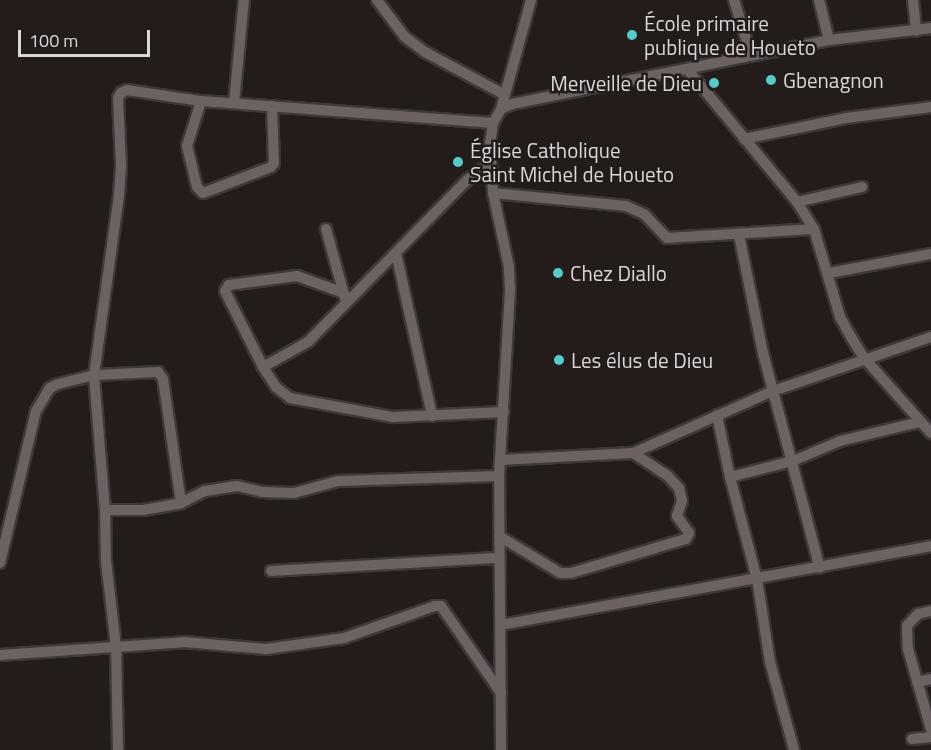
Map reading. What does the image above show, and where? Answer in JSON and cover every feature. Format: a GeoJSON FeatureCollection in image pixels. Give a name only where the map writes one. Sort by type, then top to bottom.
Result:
{"type":"FeatureCollection","features":[{"type":"Feature","properties":{"kind":"street"},"geometry":{"type":"LineString","coordinates":[[234,103],[244,0]]}},
{"type":"Feature","properties":{"kind":"street"},"geometry":{"type":"LineString","coordinates":[[377,0],[405,37],[425,52],[503,94]]}},
{"type":"Feature","properties":{"kind":"street"},"geometry":{"type":"LineString","coordinates":[[501,750],[500,460],[509,267],[490,164],[493,123],[501,110],[503,94],[531,0]]}},
{"type":"Feature","properties":{"kind":"street"},"geometry":{"type":"LineString","coordinates":[[734,0],[751,55]]}},
{"type":"Feature","properties":{"kind":"street"},"geometry":{"type":"LineString","coordinates":[[819,0],[829,40]]}},
{"type":"Feature","properties":{"kind":"street"},"geometry":{"type":"LineString","coordinates":[[913,0],[916,31]]}},
{"type":"Feature","properties":{"kind":"street"},"geometry":{"type":"LineString","coordinates":[[501,110],[512,104],[829,40],[931,28]]}},
{"type":"Feature","properties":{"kind":"street"},"geometry":{"type":"LineString","coordinates":[[687,69],[797,202],[814,229],[829,273],[840,317],[866,359],[931,433]]}},
{"type":"Feature","properties":{"kind":"street"},"geometry":{"type":"LineString","coordinates":[[118,750],[116,647],[106,560],[105,510],[94,375],[119,195],[121,165],[117,99],[127,90],[201,101],[493,123]]}},
{"type":"Feature","properties":{"kind":"street"},"geometry":{"type":"LineString","coordinates":[[201,101],[187,146],[197,187],[203,193],[271,167],[274,163],[272,106]]}},
{"type":"Feature","properties":{"kind":"street"},"geometry":{"type":"LineString","coordinates":[[744,139],[846,118],[931,107]]}},
{"type":"Feature","properties":{"kind":"street"},"geometry":{"type":"LineString","coordinates":[[263,367],[308,342],[347,305],[467,180],[490,164]]}},
{"type":"Feature","properties":{"kind":"street"},"geometry":{"type":"LineString","coordinates":[[797,202],[862,187]]}},
{"type":"Feature","properties":{"kind":"street"},"geometry":{"type":"LineString","coordinates":[[494,193],[626,206],[644,214],[667,238],[814,229]]}},
{"type":"Feature","properties":{"kind":"street"},"geometry":{"type":"LineString","coordinates":[[326,229],[347,305]]}},
{"type":"Feature","properties":{"kind":"street"},"geometry":{"type":"LineString","coordinates":[[739,235],[773,391],[820,568]]}},
{"type":"Feature","properties":{"kind":"street"},"geometry":{"type":"LineString","coordinates":[[396,253],[432,416]]}},
{"type":"Feature","properties":{"kind":"street"},"geometry":{"type":"LineString","coordinates":[[829,273],[931,254]]}},
{"type":"Feature","properties":{"kind":"street"},"geometry":{"type":"LineString","coordinates":[[344,293],[297,276],[229,285],[225,291],[263,367],[276,387],[290,398],[393,417],[504,412]]}},
{"type":"Feature","properties":{"kind":"street"},"geometry":{"type":"LineString","coordinates":[[500,460],[633,453],[773,391],[931,337]]}},
{"type":"Feature","properties":{"kind":"street"},"geometry":{"type":"LineString","coordinates":[[0,563],[36,411],[51,388],[58,384],[94,375],[158,372],[163,379],[181,503]]}},
{"type":"Feature","properties":{"kind":"street"},"geometry":{"type":"LineString","coordinates":[[717,415],[730,477],[757,579],[770,662],[794,750]]}},
{"type":"Feature","properties":{"kind":"street"},"geometry":{"type":"LineString","coordinates":[[730,477],[793,461],[840,441],[919,422]]}},
{"type":"Feature","properties":{"kind":"street"},"geometry":{"type":"LineString","coordinates":[[499,536],[560,573],[571,573],[686,538],[689,533],[677,516],[682,501],[679,488],[668,476],[633,453]]}},
{"type":"Feature","properties":{"kind":"street"},"geometry":{"type":"LineString","coordinates":[[105,510],[144,510],[181,503],[205,491],[237,486],[262,492],[294,493],[338,481],[500,476]]}},
{"type":"Feature","properties":{"kind":"street"},"geometry":{"type":"LineString","coordinates":[[501,625],[931,546]]}},
{"type":"Feature","properties":{"kind":"street"},"geometry":{"type":"LineString","coordinates":[[272,571],[499,558]]}},
{"type":"Feature","properties":{"kind":"street"},"geometry":{"type":"LineString","coordinates":[[0,655],[183,642],[266,649],[344,638],[435,606],[441,606],[501,693]]}},
{"type":"Feature","properties":{"kind":"street"},"geometry":{"type":"LineString","coordinates":[[931,611],[918,614],[907,626],[908,649],[931,729]]}},
{"type":"Feature","properties":{"kind":"street"},"geometry":{"type":"LineString","coordinates":[[918,682],[931,679]]}},
{"type":"Feature","properties":{"kind":"street"},"geometry":{"type":"LineString","coordinates":[[912,739],[931,737]]}},
{"type":"Feature","properties":{"kind":"place","name":"École primaire publique de Houeto"},"geometry":{"type":"Point","coordinates":[632,35]}},
{"type":"Feature","properties":{"kind":"place","name":"Gbenagnon"},"geometry":{"type":"Point","coordinates":[771,80]}},
{"type":"Feature","properties":{"kind":"place","name":"Merveille de Dieu"},"geometry":{"type":"Point","coordinates":[714,83]}},
{"type":"Feature","properties":{"kind":"place","name":"Église Catholique Saint Michel de Houeto"},"geometry":{"type":"Point","coordinates":[458,162]}},
{"type":"Feature","properties":{"kind":"place","name":"Chez Diallo"},"geometry":{"type":"Point","coordinates":[558,273]}},
{"type":"Feature","properties":{"kind":"place","name":"Les élus de Dieu"},"geometry":{"type":"Point","coordinates":[559,360]}}]}
